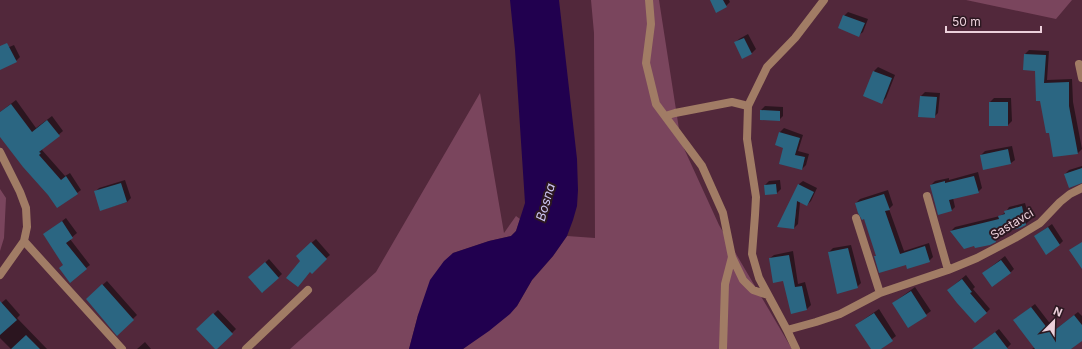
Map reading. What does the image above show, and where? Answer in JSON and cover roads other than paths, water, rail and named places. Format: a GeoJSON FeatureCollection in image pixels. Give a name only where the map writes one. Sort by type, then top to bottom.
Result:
{"type":"FeatureCollection","features":[{"type":"Feature","properties":{"kind":"street"},"geometry":{"type":"LineString","coordinates":[[649,0],[651,24],[646,64],[656,104],[702,166],[723,213],[732,257],[743,280],[753,290],[768,295]]}},
{"type":"Feature","properties":{"kind":"street"},"geometry":{"type":"LineString","coordinates":[[796,349],[759,278],[752,254],[756,215],[756,197],[747,139],[748,106],[767,67],[795,38],[824,0]]}},
{"type":"Feature","properties":{"kind":"street"},"geometry":{"type":"LineString","coordinates":[[1079,64],[1082,78]]}},
{"type":"Feature","properties":{"kind":"street"},"geometry":{"type":"LineString","coordinates":[[665,116],[675,112],[732,102],[748,106]]}},
{"type":"Feature","properties":{"kind":"street"},"geometry":{"type":"LineString","coordinates":[[0,152],[20,192],[26,208],[28,227],[24,241],[0,274]]}},
{"type":"Feature","properties":{"kind":"street","name":"Sastavci"},"geometry":{"type":"LineString","coordinates":[[787,330],[840,314],[880,294],[977,258],[1040,223],[1065,197],[1082,188]]}},
{"type":"Feature","properties":{"kind":"street"},"geometry":{"type":"LineString","coordinates":[[927,196],[948,270]]}},
{"type":"Feature","properties":{"kind":"street"},"geometry":{"type":"LineString","coordinates":[[856,218],[880,294]]}},
{"type":"Feature","properties":{"kind":"street"},"geometry":{"type":"LineString","coordinates":[[24,241],[122,349]]}},
{"type":"Feature","properties":{"kind":"street"},"geometry":{"type":"LineString","coordinates":[[722,349],[725,284],[732,257]]}},
{"type":"Feature","properties":{"kind":"street"},"geometry":{"type":"LineString","coordinates":[[246,349],[308,290]]}},
{"type":"Feature","properties":{"kind":"water","name":"Bosna"},"geometry":{"type":"Polygon","coordinates":[[[510,0],[559,0],[577,159],[577,206],[573,220],[567,236],[553,256],[532,280],[517,306],[510,314],[489,331],[463,349],[409,349],[418,315],[430,280],[444,261],[453,253],[489,241],[511,236],[516,231],[525,203],[515,50],[510,0]]]}}]}
